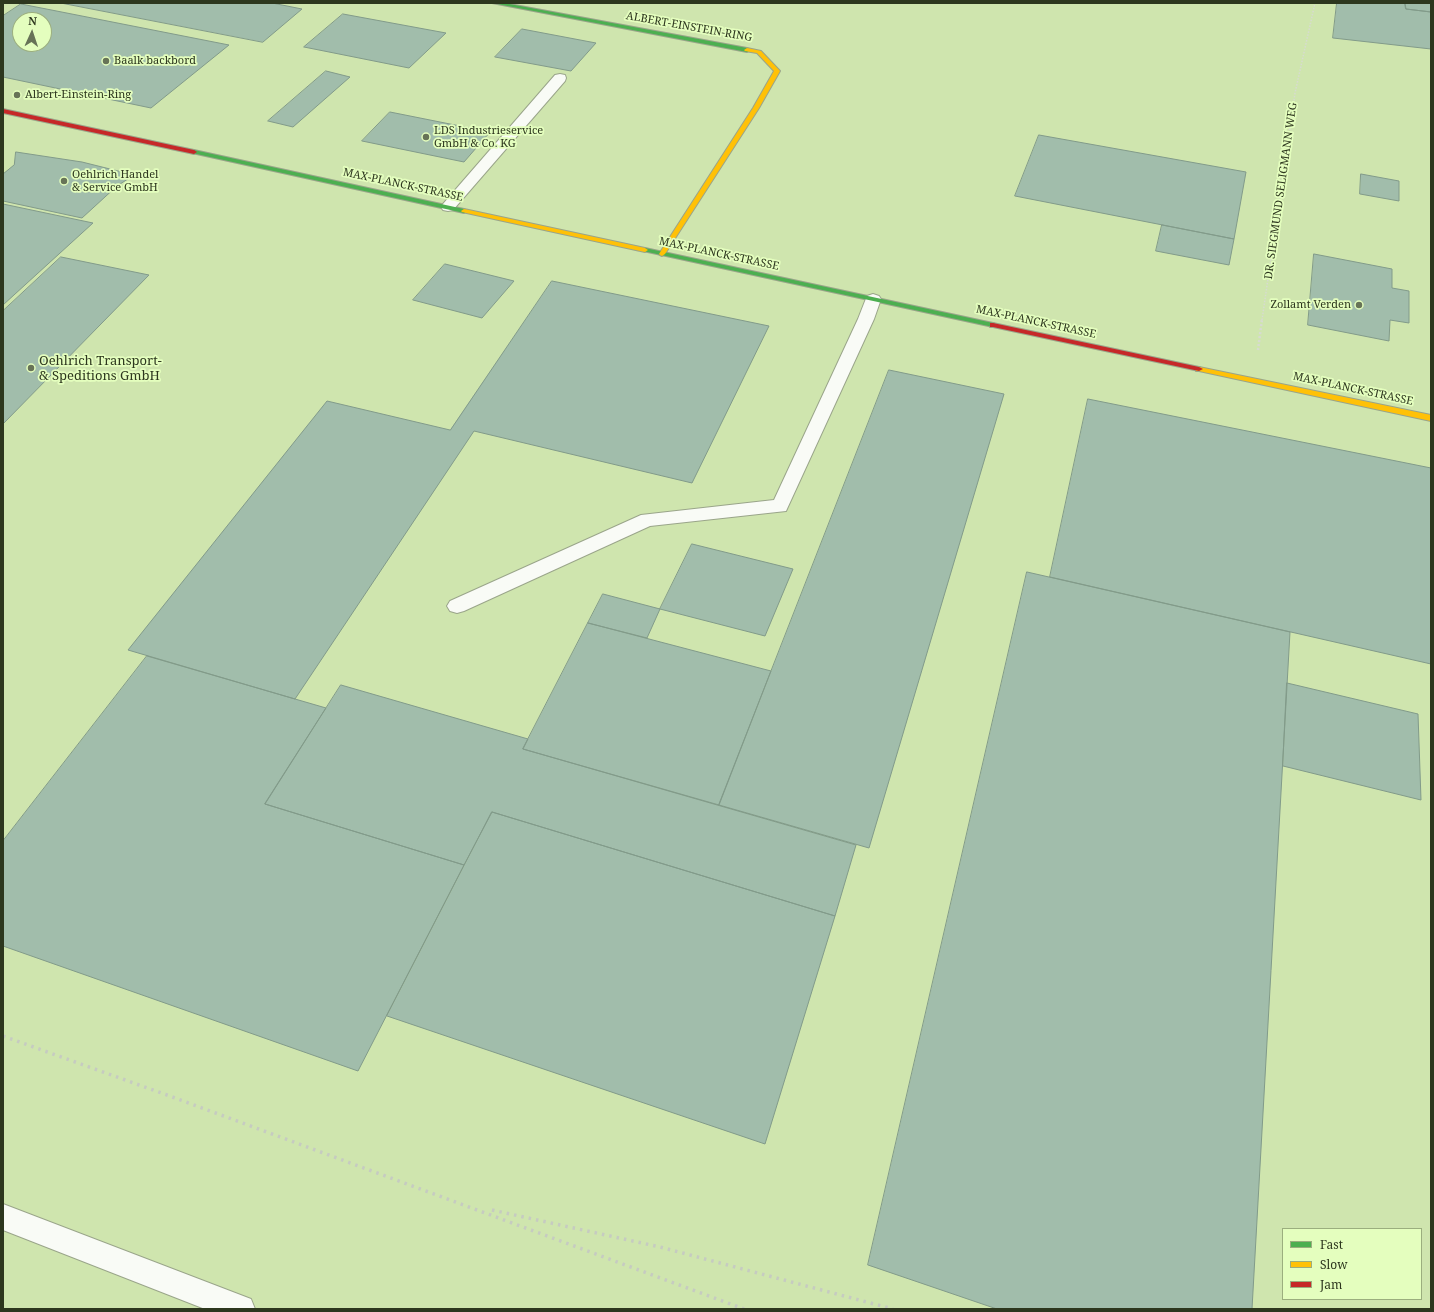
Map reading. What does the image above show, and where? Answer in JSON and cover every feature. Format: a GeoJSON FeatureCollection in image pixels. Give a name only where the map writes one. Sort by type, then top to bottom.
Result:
{"type":"FeatureCollection","features":[{"type":"Feature","properties":{"kind":"street","name":"ALBERT-EINSTEIN-RING"},"geometry":{"type":"LineString","coordinates":[[495,3],[759,52],[777,71],[756,108],[662,254]]}},
{"type":"Feature","properties":{"kind":"street","name":"MAX-PLANCK-STRASSE"},"geometry":{"type":"LineString","coordinates":[[3,111],[662,254],[1431,418]]}},
{"type":"Feature","properties":{"kind":"lane"},"geometry":{"type":"LineString","coordinates":[[448,207],[560,78]]}},
{"type":"Feature","properties":{"kind":"lane"},"geometry":{"type":"LineString","coordinates":[[457,606],[647,520],[780,506],[866,319],[873,299]]}},
{"type":"Feature","properties":{"kind":"lane"},"geometry":{"type":"LineString","coordinates":[[3,1217],[241,1309]]}},
{"type":"Feature","properties":{"kind":"path","name":"DR. SIEGMUND SELIGMANN WEG"},"geometry":{"type":"LineString","coordinates":[[1253,381],[1295,93],[1315,3]]}},
{"type":"Feature","properties":{"kind":"shaded area"},"geometry":{"type":"Polygon","coordinates":[[[3,3],[1431,3],[1431,1309],[3,1309],[3,3]]]}},
{"type":"Feature","properties":{"kind":"building"},"geometry":{"type":"Polygon","coordinates":[[[61,3],[272,3],[302,9],[263,42],[61,3]]]}},
{"type":"Feature","properties":{"kind":"building"},"geometry":{"type":"Polygon","coordinates":[[[1337,3],[1405,3],[1406,9],[1431,12],[1431,49],[1333,38],[1337,3]]]}},
{"type":"Feature","properties":{"kind":"building"},"geometry":{"type":"Polygon","coordinates":[[[1405,3],[1431,3],[1431,12],[1406,9],[1405,3]]]}},
{"type":"Feature","properties":{"kind":"building","name":"Baalk backbord"},"geometry":{"type":"Polygon","coordinates":[[[21,4],[229,45],[151,108],[3,77],[3,16],[21,4]]]}},
{"type":"Feature","properties":{"kind":"building"},"geometry":{"type":"Polygon","coordinates":[[[343,14],[446,33],[409,68],[304,47],[343,14]]]}},
{"type":"Feature","properties":{"kind":"building"},"geometry":{"type":"Polygon","coordinates":[[[522,29],[596,43],[571,71],[495,57],[522,29]]]}},
{"type":"Feature","properties":{"kind":"building"},"geometry":{"type":"Polygon","coordinates":[[[326,71],[350,77],[293,127],[268,121],[326,71]]]}},
{"type":"Feature","properties":{"kind":"building","name":"LDS Industrieservice GmbH & Co. KG"},"geometry":{"type":"Polygon","coordinates":[[[390,112],[490,132],[464,162],[362,141],[390,112]]]}},
{"type":"Feature","properties":{"kind":"building"},"geometry":{"type":"Polygon","coordinates":[[[1039,135],[1246,172],[1234,239],[1015,196],[1039,135]]]}},
{"type":"Feature","properties":{"kind":"building","name":"Oehlrich Handel & Service GmbH"},"geometry":{"type":"Polygon","coordinates":[[[16,152],[82,162],[134,175],[117,186],[82,218],[3,201],[3,174],[14,165],[16,152]]]}},
{"type":"Feature","properties":{"kind":"building"},"geometry":{"type":"Polygon","coordinates":[[[1361,174],[1399,181],[1399,201],[1360,194],[1361,174]]]}},
{"type":"Feature","properties":{"kind":"building"},"geometry":{"type":"Polygon","coordinates":[[[3,204],[93,223],[3,305],[3,204]]]}},
{"type":"Feature","properties":{"kind":"building"},"geometry":{"type":"Polygon","coordinates":[[[1162,225],[1234,239],[1229,265],[1156,251],[1162,225]]]}},
{"type":"Feature","properties":{"kind":"building","name":"Zollamt Verden"},"geometry":{"type":"Polygon","coordinates":[[[1314,254],[1392,269],[1392,288],[1409,291],[1409,323],[1390,320],[1389,341],[1308,325],[1314,254]]]}},
{"type":"Feature","properties":{"kind":"building","name":"Oehlrich Transport- & Speditions GmbH"},"geometry":{"type":"Polygon","coordinates":[[[61,257],[149,275],[3,424],[3,311],[61,257]]]}},
{"type":"Feature","properties":{"kind":"building"},"geometry":{"type":"Polygon","coordinates":[[[445,264],[514,281],[482,318],[413,300],[445,264]]]}},
{"type":"Feature","properties":{"kind":"building"},"geometry":{"type":"Polygon","coordinates":[[[552,281],[769,326],[692,483],[474,431],[295,699],[128,650],[327,401],[450,430],[552,281]]]}},
{"type":"Feature","properties":{"kind":"building"},"geometry":{"type":"Polygon","coordinates":[[[889,370],[1004,394],[869,848],[719,805],[889,370]]]}},
{"type":"Feature","properties":{"kind":"building"},"geometry":{"type":"Polygon","coordinates":[[[1088,399],[1431,468],[1431,664],[1050,577],[1088,399]]]}},
{"type":"Feature","properties":{"kind":"building"},"geometry":{"type":"Polygon","coordinates":[[[692,544],[793,569],[765,636],[660,609],[692,544]]]}},
{"type":"Feature","properties":{"kind":"building"},"geometry":{"type":"Polygon","coordinates":[[[1027,572],[1290,632],[1252,1309],[997,1309],[868,1265],[1027,572]]]}},
{"type":"Feature","properties":{"kind":"building"},"geometry":{"type":"Polygon","coordinates":[[[603,594],[660,609],[647,638],[588,623],[603,594]]]}},
{"type":"Feature","properties":{"kind":"building"},"geometry":{"type":"Polygon","coordinates":[[[588,623],[771,671],[719,805],[523,749],[588,623]]]}},
{"type":"Feature","properties":{"kind":"building"},"geometry":{"type":"Polygon","coordinates":[[[147,656],[326,708],[265,804],[464,865],[358,1071],[3,946],[3,841],[147,656]]]}},
{"type":"Feature","properties":{"kind":"building"},"geometry":{"type":"Polygon","coordinates":[[[1287,683],[1418,714],[1421,800],[1283,766],[1287,683]]]}},
{"type":"Feature","properties":{"kind":"building"},"geometry":{"type":"Polygon","coordinates":[[[341,685],[528,739],[523,749],[856,845],[835,916],[492,812],[464,865],[265,804],[341,685]]]}},
{"type":"Feature","properties":{"kind":"building"},"geometry":{"type":"Polygon","coordinates":[[[492,812],[835,916],[765,1144],[387,1016],[492,812]]]}},
{"type":"Feature","properties":{"kind":"railway"},"geometry":{"type":"LineString","coordinates":[[3,1036],[167,1095],[744,1309]]}},
{"type":"Feature","properties":{"kind":"railway"},"geometry":{"type":"LineString","coordinates":[[492,1210],[660,1247],[893,1309]]}},
{"type":"Feature","properties":{"kind":"traffic: fast"},"geometry":{"type":"LineString","coordinates":[[495,3],[747,50]]}},
{"type":"Feature","properties":{"kind":"traffic: fast"},"geometry":{"type":"LineString","coordinates":[[194,152],[464,211]]}},
{"type":"Feature","properties":{"kind":"traffic: fast"},"geometry":{"type":"LineString","coordinates":[[645,250],[993,325]]}},
{"type":"Feature","properties":{"kind":"traffic: slow"},"geometry":{"type":"LineString","coordinates":[[662,254],[756,108],[777,71],[759,52],[747,50]]}},
{"type":"Feature","properties":{"kind":"traffic: slow"},"geometry":{"type":"LineString","coordinates":[[464,211],[645,250]]}},
{"type":"Feature","properties":{"kind":"traffic: slow"},"geometry":{"type":"LineString","coordinates":[[1199,369],[1431,418]]}},
{"type":"Feature","properties":{"kind":"traffic: jam"},"geometry":{"type":"LineString","coordinates":[[3,111],[194,152]]}},
{"type":"Feature","properties":{"kind":"traffic: jam"},"geometry":{"type":"LineString","coordinates":[[993,325],[1199,369]]}},
{"type":"Feature","properties":{"kind":"place","name":"Baalk backbord"},"geometry":{"type":"Point","coordinates":[106,61]}},
{"type":"Feature","properties":{"kind":"place","name":"Albert-Einstein-Ring"},"geometry":{"type":"Point","coordinates":[17,95]}},
{"type":"Feature","properties":{"kind":"place","name":"LDS Industrieservice GmbH & Co. KG"},"geometry":{"type":"Point","coordinates":[426,137]}},
{"type":"Feature","properties":{"kind":"place","name":"Oehlrich Handel & Service GmbH"},"geometry":{"type":"Point","coordinates":[64,181]}},
{"type":"Feature","properties":{"kind":"place","name":"Zollamt Verden"},"geometry":{"type":"Point","coordinates":[1359,305]}},
{"type":"Feature","properties":{"kind":"place","name":"Oehlrich Transport- & Speditions GmbH"},"geometry":{"type":"Point","coordinates":[31,368]}}]}
